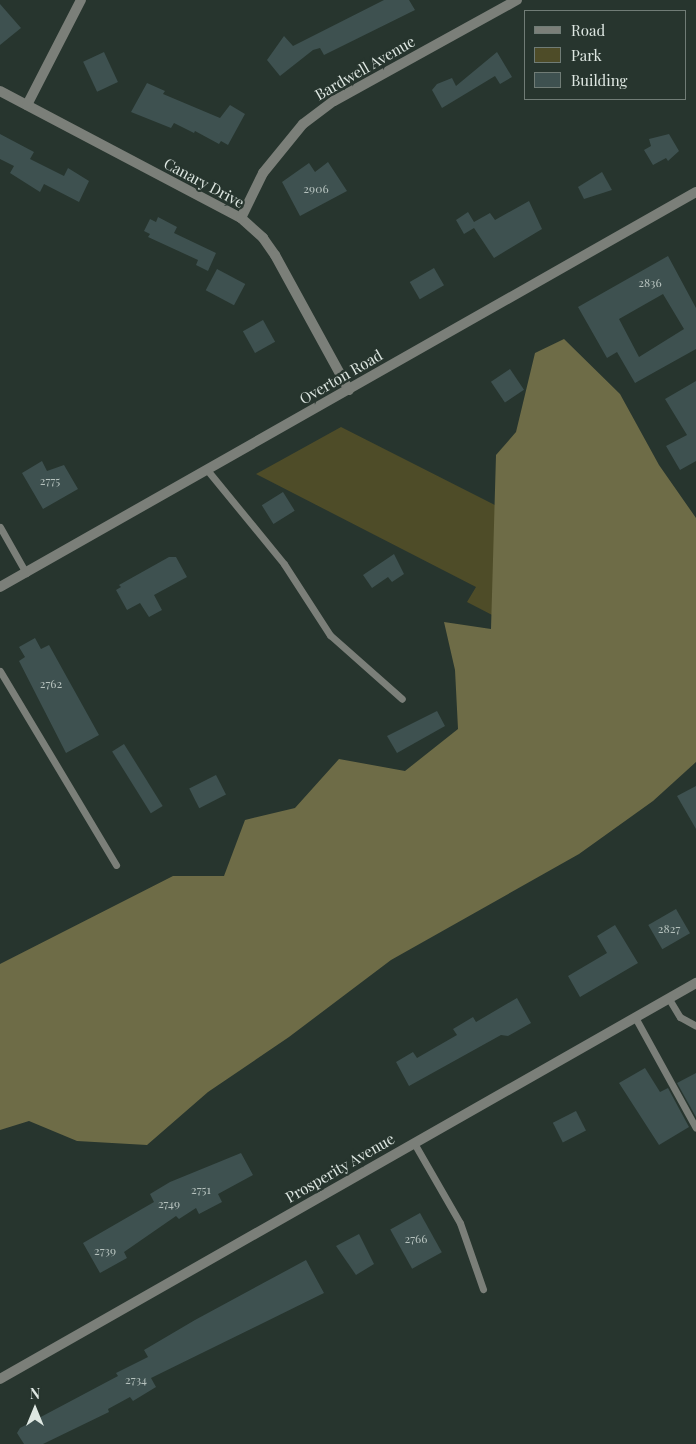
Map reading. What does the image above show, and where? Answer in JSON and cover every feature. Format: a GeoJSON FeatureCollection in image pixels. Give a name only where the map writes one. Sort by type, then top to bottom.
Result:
{"type":"FeatureCollection","features":[{"type":"Feature","properties":{"kind":"street"},"geometry":{"type":"LineString","coordinates":[[27,105],[81,0]]}},
{"type":"Feature","properties":{"kind":"street","name":"Bardwell Avenue"},"geometry":{"type":"LineString","coordinates":[[241,218],[263,173],[303,124],[334,101],[517,0]]}},
{"type":"Feature","properties":{"kind":"street","name":"Canary Drive"},"geometry":{"type":"LineString","coordinates":[[0,91],[241,218],[263,238],[275,255],[349,390]]}},
{"type":"Feature","properties":{"kind":"street","name":"Overton Road"},"geometry":{"type":"LineString","coordinates":[[0,587],[208,471],[696,192]]}},
{"type":"Feature","properties":{"kind":"street","name":"Prosperity Avenue"},"geometry":{"type":"LineString","coordinates":[[0,1379],[696,983]]}},
{"type":"Feature","properties":{"kind":"lane"},"geometry":{"type":"LineString","coordinates":[[208,471],[284,564],[330,635],[402,699]]}},
{"type":"Feature","properties":{"kind":"lane"},"geometry":{"type":"LineString","coordinates":[[0,527],[26,573]]}},
{"type":"Feature","properties":{"kind":"lane"},"geometry":{"type":"LineString","coordinates":[[0,671],[116,865]]}},
{"type":"Feature","properties":{"kind":"lane"},"geometry":{"type":"LineString","coordinates":[[669,999],[680,1017],[696,1026]]}},
{"type":"Feature","properties":{"kind":"lane"},"geometry":{"type":"LineString","coordinates":[[636,1018],[696,1128]]}},
{"type":"Feature","properties":{"kind":"lane"},"geometry":{"type":"LineString","coordinates":[[414,1143],[460,1223],[483,1289]]}},
{"type":"Feature","properties":{"kind":"green space"},"geometry":{"type":"Polygon","coordinates":[[[341,427],[633,575],[603,672],[467,602],[476,587],[256,474],[341,427]]]}},
{"type":"Feature","properties":{"kind":"shaded area"},"geometry":{"type":"Polygon","coordinates":[[[564,339],[620,394],[659,465],[696,518],[696,762],[653,801],[579,854],[391,960],[289,1037],[208,1092],[147,1145],[77,1141],[29,1121],[0,1130],[0,964],[173,876],[224,876],[245,820],[295,808],[339,759],[405,771],[458,729],[455,670],[444,622],[491,629],[496,455],[516,432],[535,353],[564,339]]]}},
{"type":"Feature","properties":{"kind":"building"},"geometry":{"type":"Polygon","coordinates":[[[384,0],[409,0],[415,10],[324,55],[320,48],[313,50],[280,76],[267,60],[284,36],[293,46],[384,0]]]}},
{"type":"Feature","properties":{"kind":"building"},"geometry":{"type":"Polygon","coordinates":[[[0,4],[21,28],[0,45],[0,4]]]}},
{"type":"Feature","properties":{"kind":"building"},"geometry":{"type":"Polygon","coordinates":[[[104,52],[118,82],[97,92],[83,62],[104,52]]]}},
{"type":"Feature","properties":{"kind":"building"},"geometry":{"type":"Polygon","coordinates":[[[497,52],[512,77],[500,84],[495,76],[442,108],[432,90],[437,84],[452,78],[456,86],[497,52]]]}},
{"type":"Feature","properties":{"kind":"building"},"geometry":{"type":"Polygon","coordinates":[[[147,83],[165,91],[163,94],[220,118],[230,105],[245,114],[228,145],[221,141],[219,144],[195,131],[194,133],[174,123],[171,128],[131,112],[147,83]]]}},
{"type":"Feature","properties":{"kind":"building"},"geometry":{"type":"Polygon","coordinates":[[[0,134],[34,152],[30,159],[64,176],[68,168],[89,181],[79,202],[44,184],[40,192],[10,173],[14,166],[0,159],[0,134]]]}},
{"type":"Feature","properties":{"kind":"building"},"geometry":{"type":"Polygon","coordinates":[[[669,134],[679,151],[668,161],[666,158],[653,165],[644,150],[651,146],[649,139],[669,134]]]}},
{"type":"Feature","properties":{"kind":"building"},"geometry":{"type":"Polygon","coordinates":[[[328,162],[347,191],[300,216],[282,182],[309,163],[315,172],[328,162]]]}},
{"type":"Feature","properties":{"kind":"building"},"geometry":{"type":"Polygon","coordinates":[[[602,172],[612,190],[584,199],[578,187],[602,172]]]}},
{"type":"Feature","properties":{"kind":"building"},"geometry":{"type":"Polygon","coordinates":[[[529,201],[542,229],[494,258],[474,228],[464,234],[456,220],[468,212],[474,222],[490,213],[495,220],[529,201]]]}},
{"type":"Feature","properties":{"kind":"building"},"geometry":{"type":"Polygon","coordinates":[[[158,217],[177,227],[174,233],[216,253],[208,271],[196,265],[198,260],[148,237],[150,234],[144,231],[150,219],[156,222],[158,217]]]}},
{"type":"Feature","properties":{"kind":"building"},"geometry":{"type":"Polygon","coordinates":[[[668,256],[696,308],[696,349],[635,383],[617,352],[607,358],[578,307],[668,256]],[[663,294],[619,319],[639,357],[684,329],[663,294]]]}},
{"type":"Feature","properties":{"kind":"building"},"geometry":{"type":"Polygon","coordinates":[[[434,268],[444,285],[420,299],[410,282],[434,268]]]}},
{"type":"Feature","properties":{"kind":"building"},"geometry":{"type":"Polygon","coordinates":[[[217,269],[245,284],[234,305],[206,290],[217,269]]]}},
{"type":"Feature","properties":{"kind":"building"},"geometry":{"type":"Polygon","coordinates":[[[263,320],[275,342],[255,353],[243,331],[263,320]]]}},
{"type":"Feature","properties":{"kind":"building"},"geometry":{"type":"Polygon","coordinates":[[[510,369],[524,390],[505,403],[491,382],[510,369]]]}},
{"type":"Feature","properties":{"kind":"building"},"geometry":{"type":"Polygon","coordinates":[[[696,381],[696,461],[680,470],[666,446],[687,435],[665,399],[696,381]]]}},
{"type":"Feature","properties":{"kind":"building"},"geometry":{"type":"Polygon","coordinates":[[[42,461],[47,471],[64,465],[78,489],[43,509],[22,473],[42,461]]]}},
{"type":"Feature","properties":{"kind":"building"},"geometry":{"type":"Polygon","coordinates":[[[283,492],[295,511],[273,524],[262,505],[283,492]]]}},
{"type":"Feature","properties":{"kind":"building"},"geometry":{"type":"Polygon","coordinates":[[[394,554],[404,574],[392,582],[388,577],[372,588],[363,575],[394,554]]]}},
{"type":"Feature","properties":{"kind":"building"},"geometry":{"type":"Polygon","coordinates":[[[169,557],[176,557],[187,577],[154,595],[162,610],[149,617],[140,603],[127,610],[116,590],[121,587],[119,585],[169,557]]]}},
{"type":"Feature","properties":{"kind":"building"},"geometry":{"type":"Polygon","coordinates":[[[35,638],[41,649],[49,645],[99,735],[66,753],[19,661],[25,657],[19,647],[35,638]]]}},
{"type":"Feature","properties":{"kind":"building"},"geometry":{"type":"Polygon","coordinates":[[[437,711],[445,726],[397,753],[387,736],[437,711]]]}},
{"type":"Feature","properties":{"kind":"building"},"geometry":{"type":"Polygon","coordinates":[[[124,744],[163,806],[151,813],[112,751],[124,744]]]}},
{"type":"Feature","properties":{"kind":"building"},"geometry":{"type":"Polygon","coordinates":[[[216,775],[226,795],[199,808],[189,789],[216,775]]]}},
{"type":"Feature","properties":{"kind":"building"},"geometry":{"type":"Polygon","coordinates":[[[696,786],[696,829],[677,796],[696,786]]]}},
{"type":"Feature","properties":{"kind":"building"},"geometry":{"type":"Polygon","coordinates":[[[676,909],[690,933],[662,949],[648,925],[676,909]]]}},
{"type":"Feature","properties":{"kind":"building"},"geometry":{"type":"Polygon","coordinates":[[[615,925],[638,963],[580,997],[568,976],[607,953],[597,936],[615,925]]]}},
{"type":"Feature","properties":{"kind":"building"},"geometry":{"type":"Polygon","coordinates":[[[517,998],[531,1023],[508,1036],[501,1035],[409,1086],[396,1062],[413,1052],[417,1058],[457,1035],[453,1029],[473,1017],[476,1022],[517,998]]]}},
{"type":"Feature","properties":{"kind":"building"},"geometry":{"type":"Polygon","coordinates":[[[645,1068],[660,1092],[668,1088],[689,1127],[659,1145],[619,1083],[645,1068]]]}},
{"type":"Feature","properties":{"kind":"building"},"geometry":{"type":"Polygon","coordinates":[[[696,1073],[696,1117],[677,1083],[696,1073]]]}},
{"type":"Feature","properties":{"kind":"building"},"geometry":{"type":"Polygon","coordinates":[[[576,1111],[586,1131],[563,1142],[553,1123],[576,1111]]]}},
{"type":"Feature","properties":{"kind":"building"},"geometry":{"type":"Polygon","coordinates":[[[241,1153],[253,1175],[218,1194],[222,1202],[199,1214],[196,1208],[179,1219],[176,1216],[124,1252],[127,1258],[100,1273],[83,1243],[154,1202],[150,1194],[170,1182],[241,1153]]]}},
{"type":"Feature","properties":{"kind":"building"},"geometry":{"type":"Polygon","coordinates":[[[420,1213],[442,1252],[412,1269],[390,1229],[420,1213]]]}},
{"type":"Feature","properties":{"kind":"building"},"geometry":{"type":"Polygon","coordinates":[[[359,1234],[374,1264],[356,1275],[336,1246],[359,1234]]]}},
{"type":"Feature","properties":{"kind":"building"},"geometry":{"type":"Polygon","coordinates":[[[306,1260],[324,1293],[151,1378],[156,1387],[133,1401],[130,1397],[108,1409],[109,1412],[43,1444],[24,1444],[17,1433],[20,1428],[118,1376],[116,1373],[148,1357],[144,1350],[306,1260]]]}}]}
